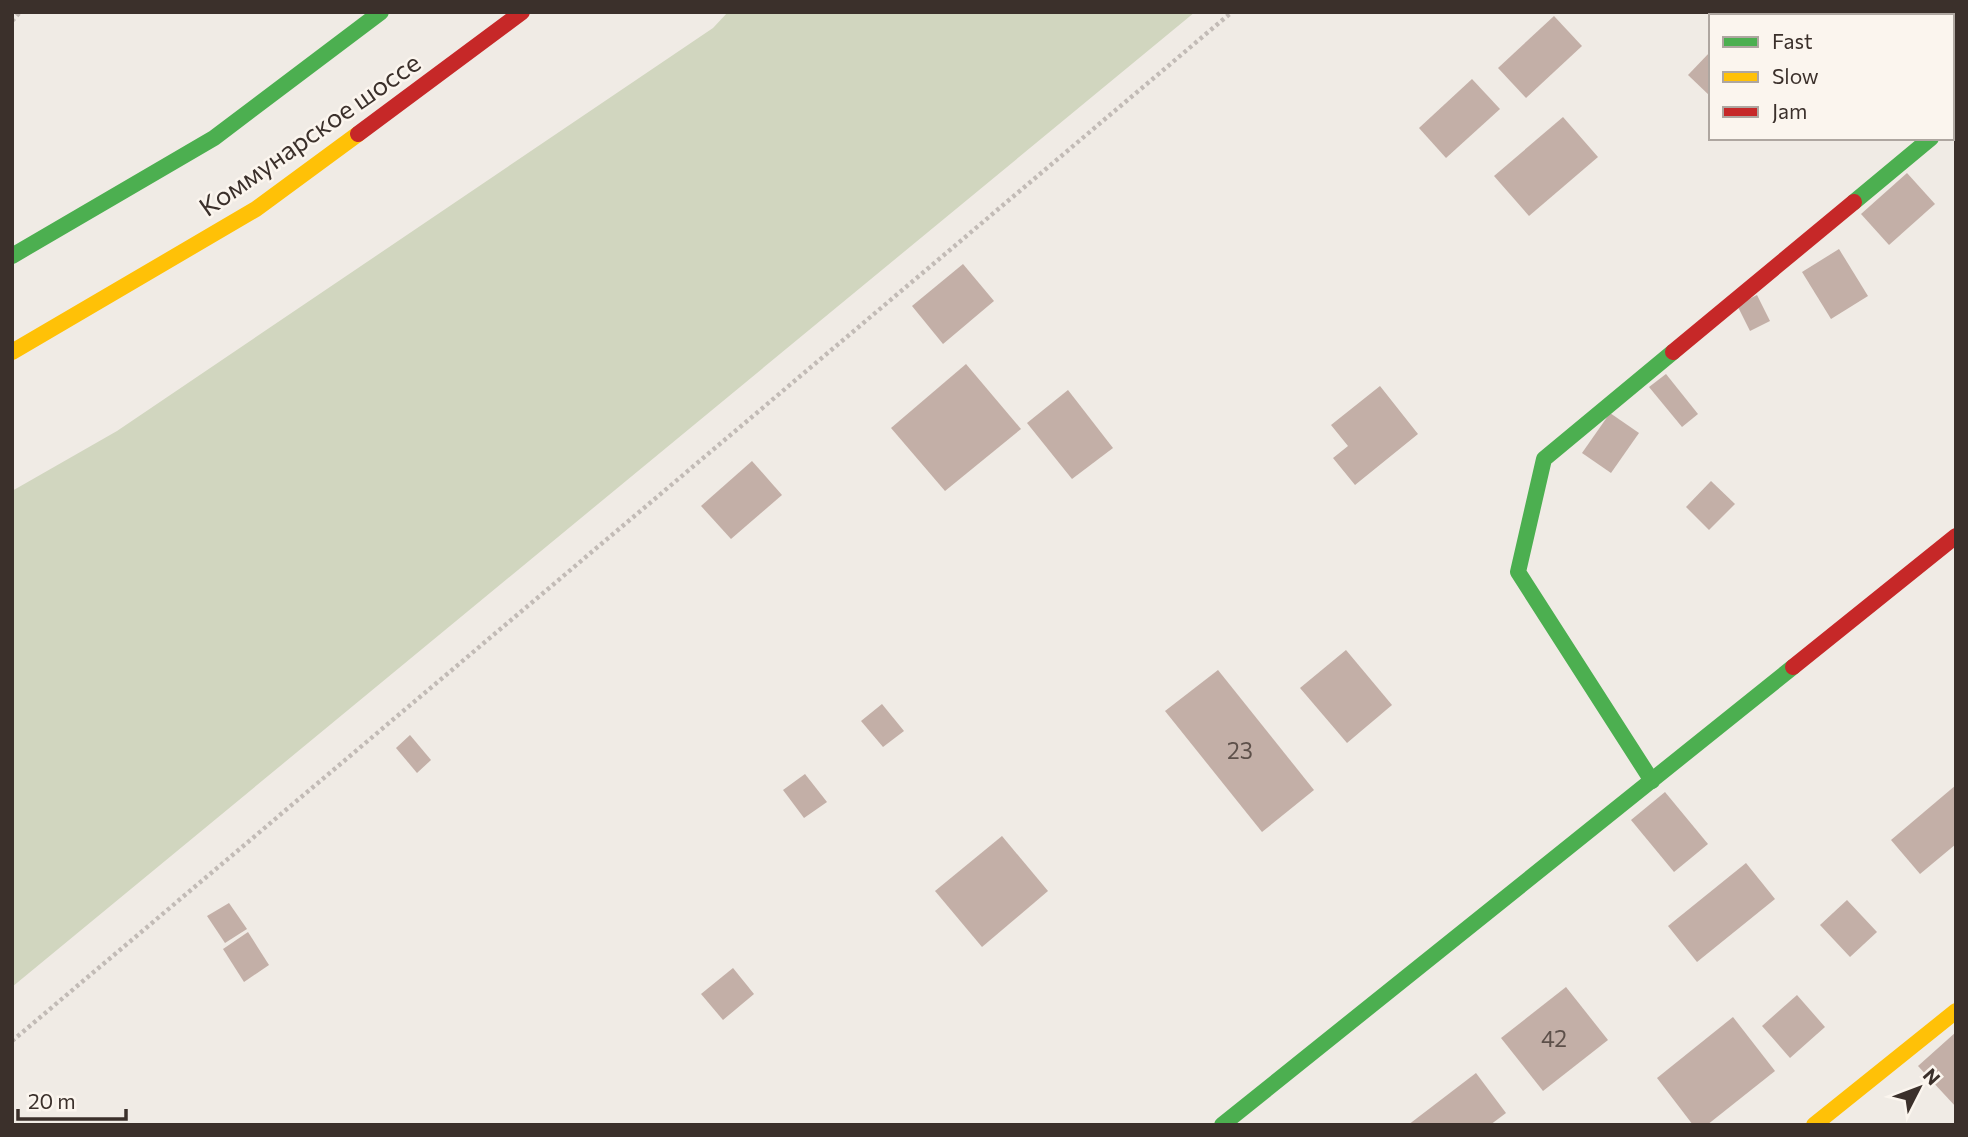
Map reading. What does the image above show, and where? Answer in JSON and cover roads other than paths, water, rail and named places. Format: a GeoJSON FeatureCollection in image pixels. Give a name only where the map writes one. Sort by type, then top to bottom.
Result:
{"type":"FeatureCollection","features":[{"type":"Feature","properties":{"kind":"street","name":"Коммунарское шоссе"},"geometry":{"type":"LineString","coordinates":[[12,256],[214,138],[381,12]]}},
{"type":"Feature","properties":{"kind":"street","name":"Коммунарское шоссе"},"geometry":{"type":"LineString","coordinates":[[12,352],[256,209],[522,12]]}},
{"type":"Feature","properties":{"kind":"street"},"geometry":{"type":"LineString","coordinates":[[1652,781],[1518,572],[1544,459],[1929,140]]}},
{"type":"Feature","properties":{"kind":"street"},"geometry":{"type":"LineString","coordinates":[[1222,1125],[1956,536]]}},
{"type":"Feature","properties":{"kind":"street"},"geometry":{"type":"LineString","coordinates":[[1814,1125],[1956,1011]]}}]}
